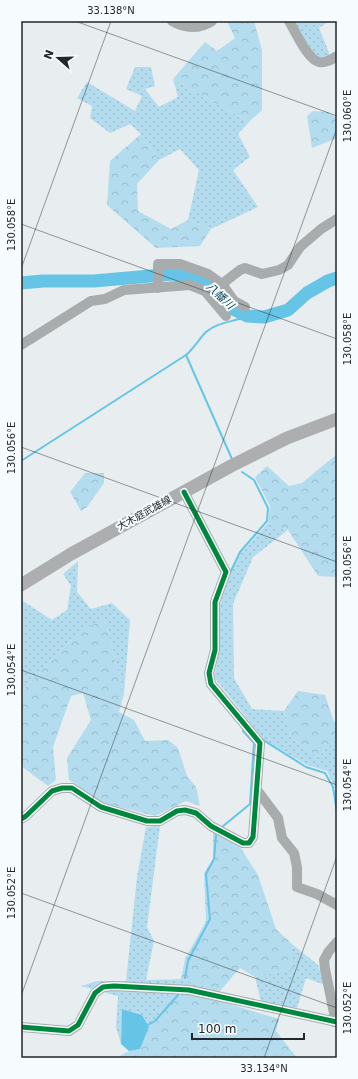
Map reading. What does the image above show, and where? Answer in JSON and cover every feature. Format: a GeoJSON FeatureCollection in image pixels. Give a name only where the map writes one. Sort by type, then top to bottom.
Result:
{"type":"FeatureCollection","features":[{"type":"Feature","properties":{"kind":"main road","name":"大木庭武雄線"},"geometry":{"type":"LineString","coordinates":[[21,585],[71,554],[184,492],[287,438],[337,419]]}},
{"type":"Feature","properties":{"kind":"street"},"geometry":{"type":"LineString","coordinates":[[172,21],[193,28],[206,25],[212,21]]}},
{"type":"Feature","properties":{"kind":"street"},"geometry":{"type":"LineString","coordinates":[[289,21],[310,56],[317,62],[327,62],[337,56]]}},
{"type":"Feature","properties":{"kind":"street"},"geometry":{"type":"LineString","coordinates":[[222,284],[240,270],[245,268],[262,274],[279,270],[288,265],[300,247],[321,229],[337,219]]}},
{"type":"Feature","properties":{"kind":"street"},"geometry":{"type":"LineString","coordinates":[[158,288],[158,264],[180,264],[208,274],[222,284],[234,301],[245,307]]}},
{"type":"Feature","properties":{"kind":"street"},"geometry":{"type":"LineString","coordinates":[[21,345],[91,301],[104,299],[124,290],[190,285],[205,291],[226,316]]}},
{"type":"Feature","properties":{"kind":"street"},"geometry":{"type":"LineString","coordinates":[[21,819],[52,791],[62,788],[72,788],[101,807],[147,821],[160,821],[177,810],[185,810],[196,814],[211,826],[243,843],[249,843],[253,837],[260,743],[211,684],[209,673],[215,650],[215,602],[226,572],[184,492]]}},
{"type":"Feature","properties":{"kind":"street"},"geometry":{"type":"LineString","coordinates":[[257,790],[278,818],[282,838],[294,854],[297,867],[297,887],[317,894],[337,905]]}},
{"type":"Feature","properties":{"kind":"street"},"geometry":{"type":"LineString","coordinates":[[21,1027],[69,1031],[78,1025],[95,993],[104,988],[114,986],[190,990],[335,1022],[324,960],[337,942]]}},
{"type":"Feature","properties":{"kind":"green space"},"geometry":{"type":"Polygon","coordinates":[[[227,21],[254,21],[262,50],[262,110],[249,122],[173,79],[205,42],[217,51],[235,38],[227,21]]]}},
{"type":"Feature","properties":{"kind":"green space"},"geometry":{"type":"Polygon","coordinates":[[[293,21],[329,21],[319,28],[330,55],[317,58],[293,21]]]}},
{"type":"Feature","properties":{"kind":"green space"},"geometry":{"type":"Polygon","coordinates":[[[135,67],[151,67],[155,86],[145,89],[159,107],[178,97],[173,79],[249,122],[238,134],[250,157],[233,170],[258,207],[211,229],[188,220],[199,170],[180,149],[159,160],[141,134],[130,124],[110,133],[90,118],[92,106],[77,98],[87,82],[135,111],[142,96],[126,89],[135,67]]]}},
{"type":"Feature","properties":{"kind":"green space"},"geometry":{"type":"Polygon","coordinates":[[[313,111],[328,112],[337,118],[337,138],[312,148],[307,116],[313,111]]]}},
{"type":"Feature","properties":{"kind":"green space"},"geometry":{"type":"Polygon","coordinates":[[[141,134],[159,160],[137,184],[138,211],[171,229],[188,220],[211,229],[200,246],[156,248],[107,205],[110,161],[141,134]]]}},
{"type":"Feature","properties":{"kind":"green space"},"geometry":{"type":"Polygon","coordinates":[[[337,454],[337,577],[318,576],[288,530],[268,523],[270,506],[255,477],[267,466],[289,486],[302,483],[337,454]]]}},
{"type":"Feature","properties":{"kind":"green space"},"geometry":{"type":"Polygon","coordinates":[[[85,473],[104,473],[104,483],[87,507],[81,511],[70,492],[85,473]]]}},
{"type":"Feature","properties":{"kind":"green space"},"geometry":{"type":"Polygon","coordinates":[[[268,523],[288,530],[253,557],[233,604],[234,678],[252,709],[284,711],[292,738],[318,757],[337,739],[337,789],[335,788],[327,771],[307,765],[265,741],[214,677],[220,650],[220,605],[224,587],[241,553],[268,523]]]}},
{"type":"Feature","properties":{"kind":"green space"},"geometry":{"type":"Polygon","coordinates":[[[78,561],[77,592],[91,609],[112,603],[130,620],[124,694],[104,617],[71,640],[21,692],[21,603],[23,601],[52,620],[67,610],[71,586],[63,574],[78,561]]]}},
{"type":"Feature","properties":{"kind":"green space"},"geometry":{"type":"Polygon","coordinates":[[[104,617],[124,694],[119,712],[134,720],[145,741],[168,740],[178,748],[187,776],[196,787],[200,806],[186,801],[155,816],[103,803],[69,780],[67,758],[91,720],[83,693],[71,696],[53,747],[56,780],[48,786],[21,766],[21,692],[71,640],[104,617]]]}},
{"type":"Feature","properties":{"kind":"green space"},"geometry":{"type":"Polygon","coordinates":[[[298,691],[325,695],[334,722],[337,722],[337,739],[318,757],[292,738],[284,711],[298,691]]]}},
{"type":"Feature","properties":{"kind":"green space"},"geometry":{"type":"Polygon","coordinates":[[[160,826],[147,927],[154,941],[146,980],[181,979],[220,991],[210,998],[168,992],[156,1023],[149,1027],[142,1015],[122,1009],[121,1044],[116,1027],[118,996],[81,986],[98,981],[126,981],[137,877],[146,827],[160,826]]]}},
{"type":"Feature","properties":{"kind":"green space"},"geometry":{"type":"Polygon","coordinates":[[[213,832],[240,847],[258,875],[276,929],[292,944],[293,969],[255,977],[240,968],[220,991],[181,979],[185,959],[206,921],[204,873],[213,859],[213,832]]]}},
{"type":"Feature","properties":{"kind":"green space"},"geometry":{"type":"Polygon","coordinates":[[[292,944],[318,965],[325,985],[306,978],[297,1008],[261,1002],[255,977],[292,969],[292,944]]]}},
{"type":"Feature","properties":{"kind":"green space"},"geometry":{"type":"Polygon","coordinates":[[[168,992],[210,998],[279,1019],[276,1031],[297,1058],[116,1058],[129,1051],[140,1049],[149,1027],[156,1023],[168,992]]]}},
{"type":"Feature","properties":{"kind":"water"},"geometry":{"type":"Polygon","coordinates":[[[122,1009],[142,1015],[149,1027],[140,1049],[129,1051],[121,1044],[122,1009]]]}},
{"type":"Feature","properties":{"kind":"waterway","name":"八幡川"},"geometry":{"type":"LineString","coordinates":[[21,283],[43,281],[94,281],[173,274],[200,279],[212,287],[233,309],[247,316],[264,317],[288,310],[307,293],[328,281],[337,278]]}},
{"type":"Feature","properties":{"kind":"waterway"},"geometry":{"type":"LineString","coordinates":[[21,461],[186,355],[210,329],[220,324],[247,316]]}},
{"type":"Feature","properties":{"kind":"waterway"},"geometry":{"type":"LineString","coordinates":[[186,355],[232,459]]}},
{"type":"Feature","properties":{"kind":"waterway"},"geometry":{"type":"LineString","coordinates":[[230,573],[240,552],[267,521],[268,508],[254,480],[242,472]]}},
{"type":"Feature","properties":{"kind":"waterway"},"geometry":{"type":"LineString","coordinates":[[222,827],[250,804],[254,743],[243,731]]}},
{"type":"Feature","properties":{"kind":"waterway"},"geometry":{"type":"LineString","coordinates":[[263,740],[306,767],[325,773],[333,787],[337,812]]}},
{"type":"Feature","properties":{"kind":"waterway"},"geometry":{"type":"LineString","coordinates":[[185,978],[188,961],[210,919],[206,874],[214,859],[216,835]]}},
{"type":"Feature","properties":{"kind":"waterway"},"geometry":{"type":"LineString","coordinates":[[146,1026],[155,1021],[178,995]]}},
{"type":"Feature","properties":{"kind":"cycle path"},"geometry":{"type":"LineString","coordinates":[[21,819],[52,791],[62,788],[72,788],[101,807],[147,821],[160,821],[177,811],[185,810],[196,813],[211,826],[243,843],[249,843],[253,837],[260,743],[211,684],[209,673],[215,650],[215,602],[226,572],[184,492]]}},
{"type":"Feature","properties":{"kind":"cycle path"},"geometry":{"type":"LineString","coordinates":[[21,1027],[69,1031],[78,1025],[95,993],[103,987],[114,986],[189,990],[337,1022]]}}]}
